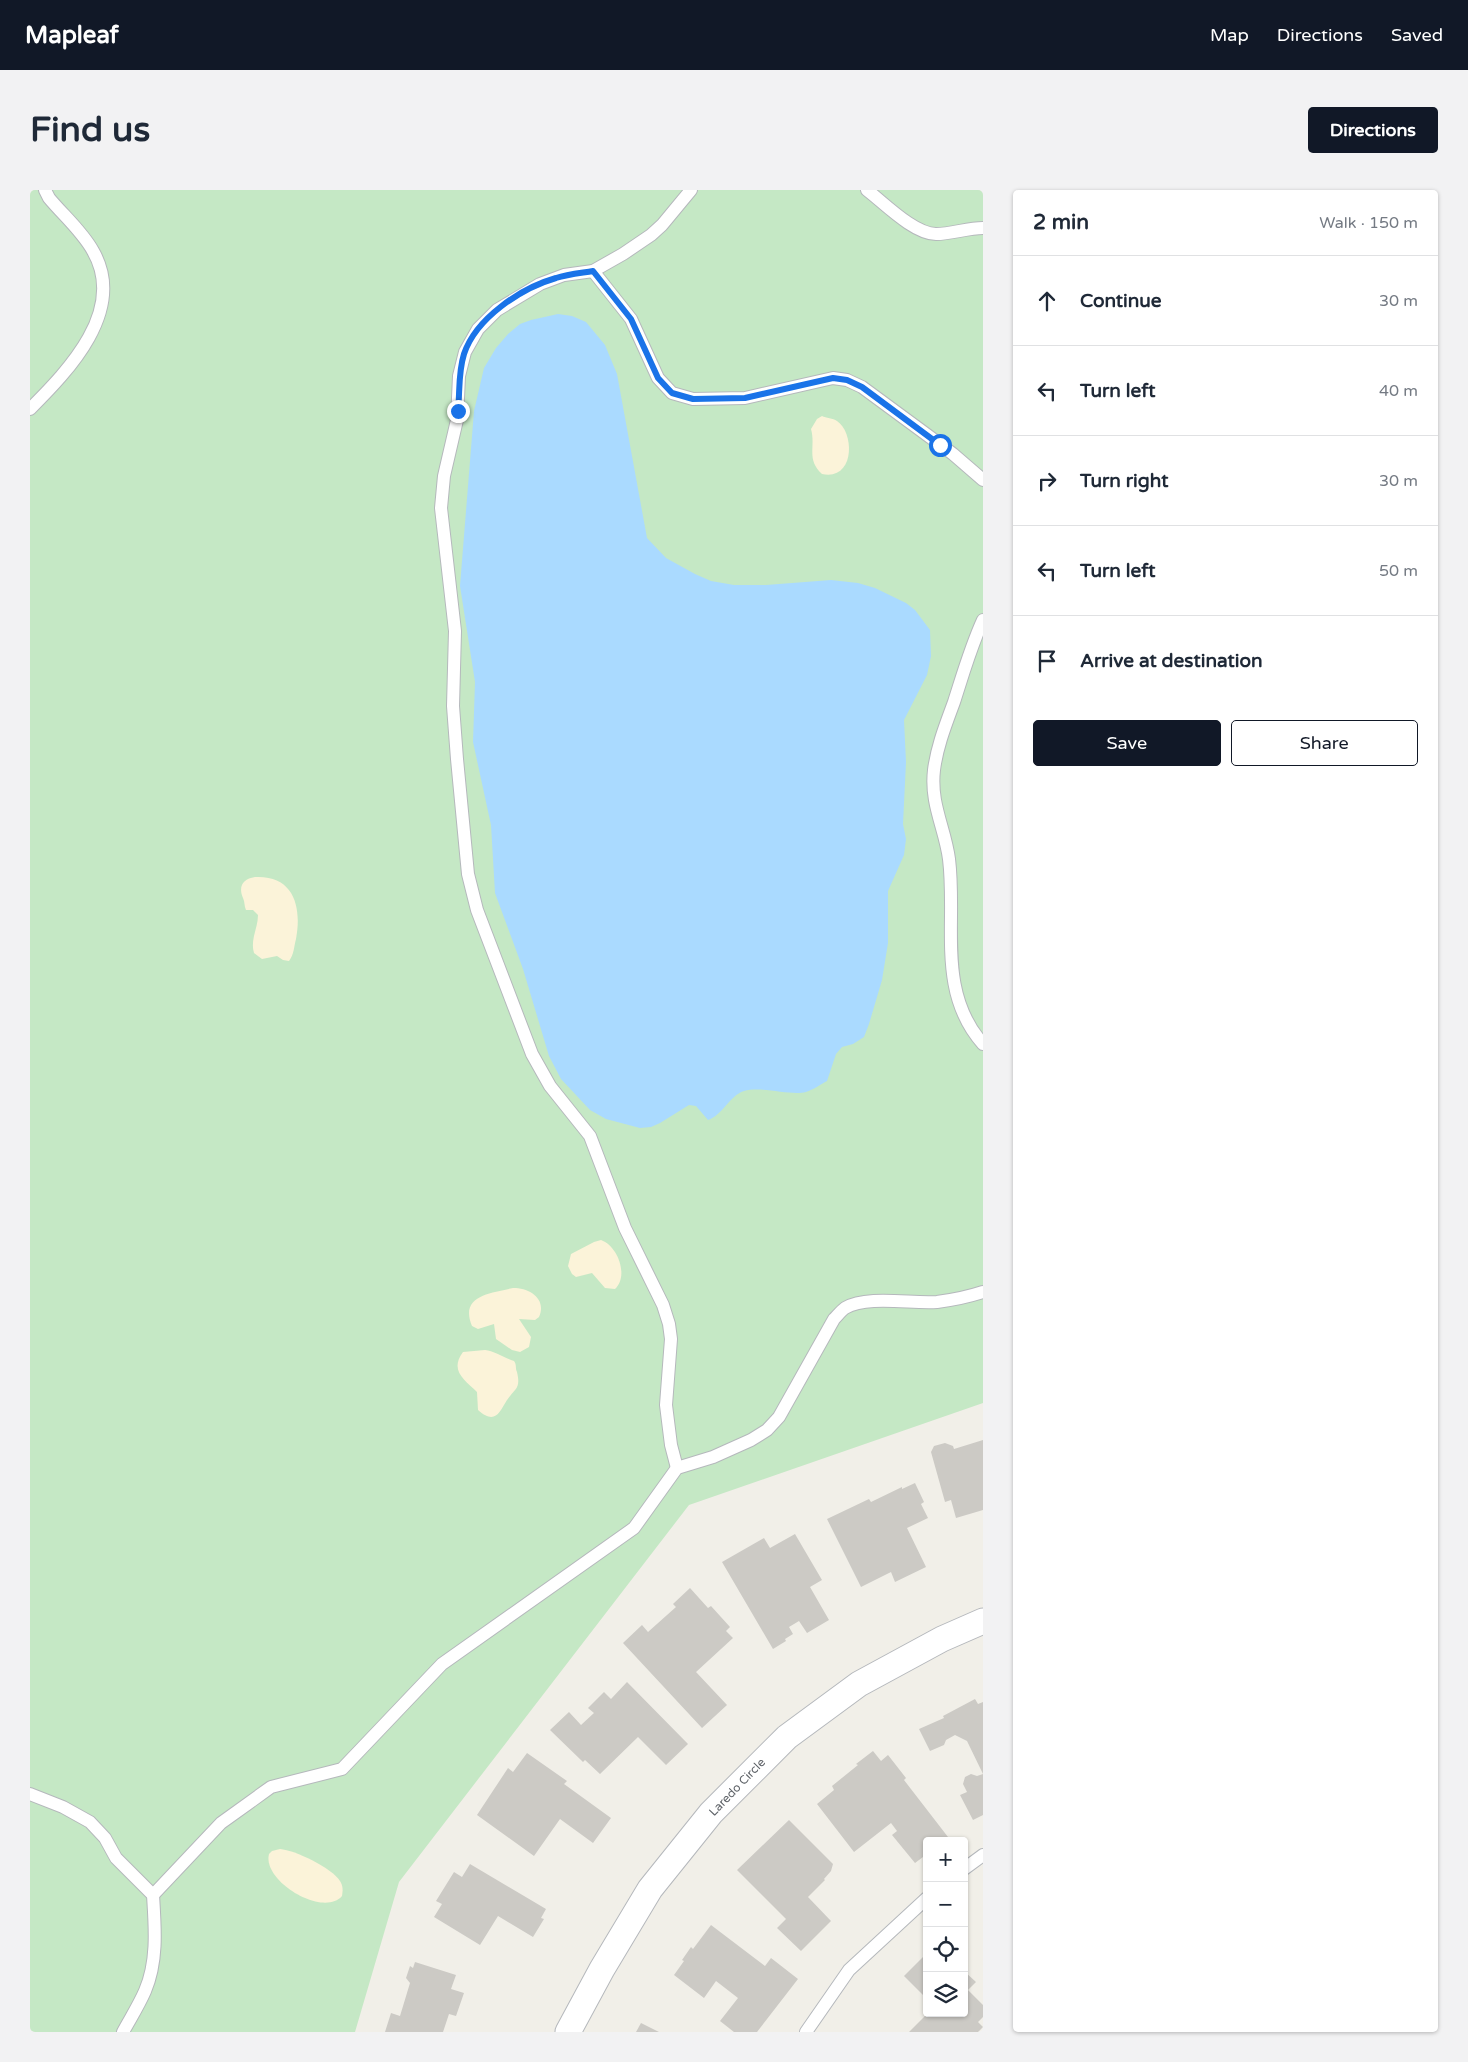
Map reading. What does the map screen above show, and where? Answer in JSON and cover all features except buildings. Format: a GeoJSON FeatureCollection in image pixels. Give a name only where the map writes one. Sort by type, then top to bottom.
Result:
{"type":"FeatureCollection","features":[{"type":"Feature","properties":{"kind":"street","name":"Laredo Circle"},"geometry":{"type":"LineString","coordinates":[[568,2032],[602,1969],[650,1890],[711,1813],[787,1736],[859,1684],[942,1639],[983,1621]]}},
{"type":"Feature","properties":{"kind":"lane"},"geometry":{"type":"LineString","coordinates":[[30,409],[74,359],[90,336],[101,309],[103,297],[101,274],[94,251],[49,198],[45,190]]}},
{"type":"Feature","properties":{"kind":"lane"},"geometry":{"type":"LineString","coordinates":[[676,1468],[666,1405],[671,1348],[669,1324],[652,1279],[625,1228],[590,1136],[580,1120],[550,1086],[532,1054],[477,910],[466,858],[454,732],[454,631],[441,508],[444,476],[458,411],[459,376],[465,352],[478,329],[497,310],[510,301],[553,278],[593,271],[651,235],[691,190]]}},
{"type":"Feature","properties":{"kind":"lane"},"geometry":{"type":"LineString","coordinates":[[867,190],[911,224],[928,233],[937,234],[983,228]]}},
{"type":"Feature","properties":{"kind":"lane"},"geometry":{"type":"LineString","coordinates":[[593,271],[631,319],[658,378],[672,393],[693,399],[745,398],[825,379],[847,380],[862,387],[953,454],[983,480]]}},
{"type":"Feature","properties":{"kind":"lane"},"geometry":{"type":"LineString","coordinates":[[983,620],[939,744],[934,768],[933,790],[936,811],[949,858],[951,965],[954,983],[962,1011],[976,1036],[983,1044]]}},
{"type":"Feature","properties":{"kind":"lane"},"geometry":{"type":"LineString","coordinates":[[153,1895],[220,1824],[271,1787],[342,1770],[442,1664],[634,1528],[676,1468],[713,1457],[751,1440],[767,1430],[779,1417],[834,1319],[844,1308],[857,1304],[882,1301],[912,1302],[959,1299],[983,1292]]}},
{"type":"Feature","properties":{"kind":"lane"},"geometry":{"type":"LineString","coordinates":[[30,1794],[63,1807],[90,1822],[99,1830],[120,1863],[153,1895],[155,1939],[151,1973],[145,1991],[123,2032]]}},
{"type":"Feature","properties":{"kind":"lane"},"geometry":{"type":"LineString","coordinates":[[968,1866],[983,1855]]}},
{"type":"Feature","properties":{"kind":"lane"},"geometry":{"type":"LineString","coordinates":[[806,2032],[850,1970],[923,1902]]}},
{"type":"Feature","properties":{"kind":"green space"},"geometry":{"type":"Polygon","coordinates":[[[30,190],[983,190],[983,1403],[689,1505],[399,1882],[355,2032],[30,2032],[30,190]]]}},
{"type":"Feature","properties":{"kind":"sand"},"geometry":{"type":"Polygon","coordinates":[[[822,416],[837,421],[843,427],[849,445],[849,455],[846,463],[841,470],[833,474],[822,474],[814,463],[813,458],[811,429],[817,419],[822,416]]]}},
{"type":"Feature","properties":{"kind":"sand"},"geometry":{"type":"Polygon","coordinates":[[[255,877],[279,881],[287,887],[292,895],[296,905],[298,927],[294,950],[289,961],[277,956],[262,959],[254,953],[253,943],[258,915],[253,910],[246,910],[241,887],[247,879],[255,877]]]}},
{"type":"Feature","properties":{"kind":"sand"},"geometry":{"type":"Polygon","coordinates":[[[601,1240],[612,1248],[620,1262],[621,1277],[615,1289],[605,1288],[592,1273],[576,1277],[568,1266],[571,1254],[601,1240]]]}},
{"type":"Feature","properties":{"kind":"sand"},"geometry":{"type":"Polygon","coordinates":[[[513,1288],[531,1292],[541,1305],[539,1317],[535,1320],[519,1319],[531,1337],[529,1347],[520,1352],[512,1350],[496,1339],[494,1324],[478,1329],[472,1326],[469,1316],[470,1308],[480,1297],[513,1288]]]}},
{"type":"Feature","properties":{"kind":"sand"},"geometry":{"type":"Polygon","coordinates":[[[485,1350],[514,1361],[518,1378],[518,1385],[499,1413],[493,1417],[489,1417],[478,1410],[477,1392],[460,1375],[458,1370],[459,1359],[463,1352],[485,1350]]]}},
{"type":"Feature","properties":{"kind":"sand"},"geometry":{"type":"Polygon","coordinates":[[[280,1849],[303,1856],[321,1865],[336,1876],[341,1883],[342,1896],[333,1902],[322,1903],[296,1893],[284,1885],[275,1875],[269,1864],[269,1854],[280,1849]]]}},
{"type":"Feature","properties":{"kind":"water"},"geometry":{"type":"Polygon","coordinates":[[[558,314],[572,316],[586,322],[605,345],[617,374],[647,538],[666,558],[711,581],[734,585],[766,585],[831,580],[858,583],[875,588],[906,603],[915,610],[930,630],[931,656],[927,675],[904,720],[906,762],[903,824],[906,839],[904,855],[888,891],[888,943],[882,980],[864,1037],[853,1044],[842,1047],[836,1054],[827,1081],[814,1088],[800,1093],[759,1090],[744,1091],[734,1097],[718,1114],[708,1120],[696,1106],[689,1105],[660,1123],[651,1127],[640,1128],[606,1119],[590,1110],[561,1079],[549,1056],[523,969],[495,893],[491,825],[473,742],[475,682],[460,586],[474,411],[484,368],[496,348],[508,334],[520,324],[558,314]]]}},
{"type":"Feature","properties":{"kind":"route"},"geometry":{"type":"LineString","coordinates":[[458,411],[459,376],[465,352],[478,329],[487,319],[526,291],[553,278],[593,271],[631,319],[658,378],[664,387],[672,393],[693,399],[745,398],[825,379],[847,380],[862,387],[893,412],[940,445]]}}]}
